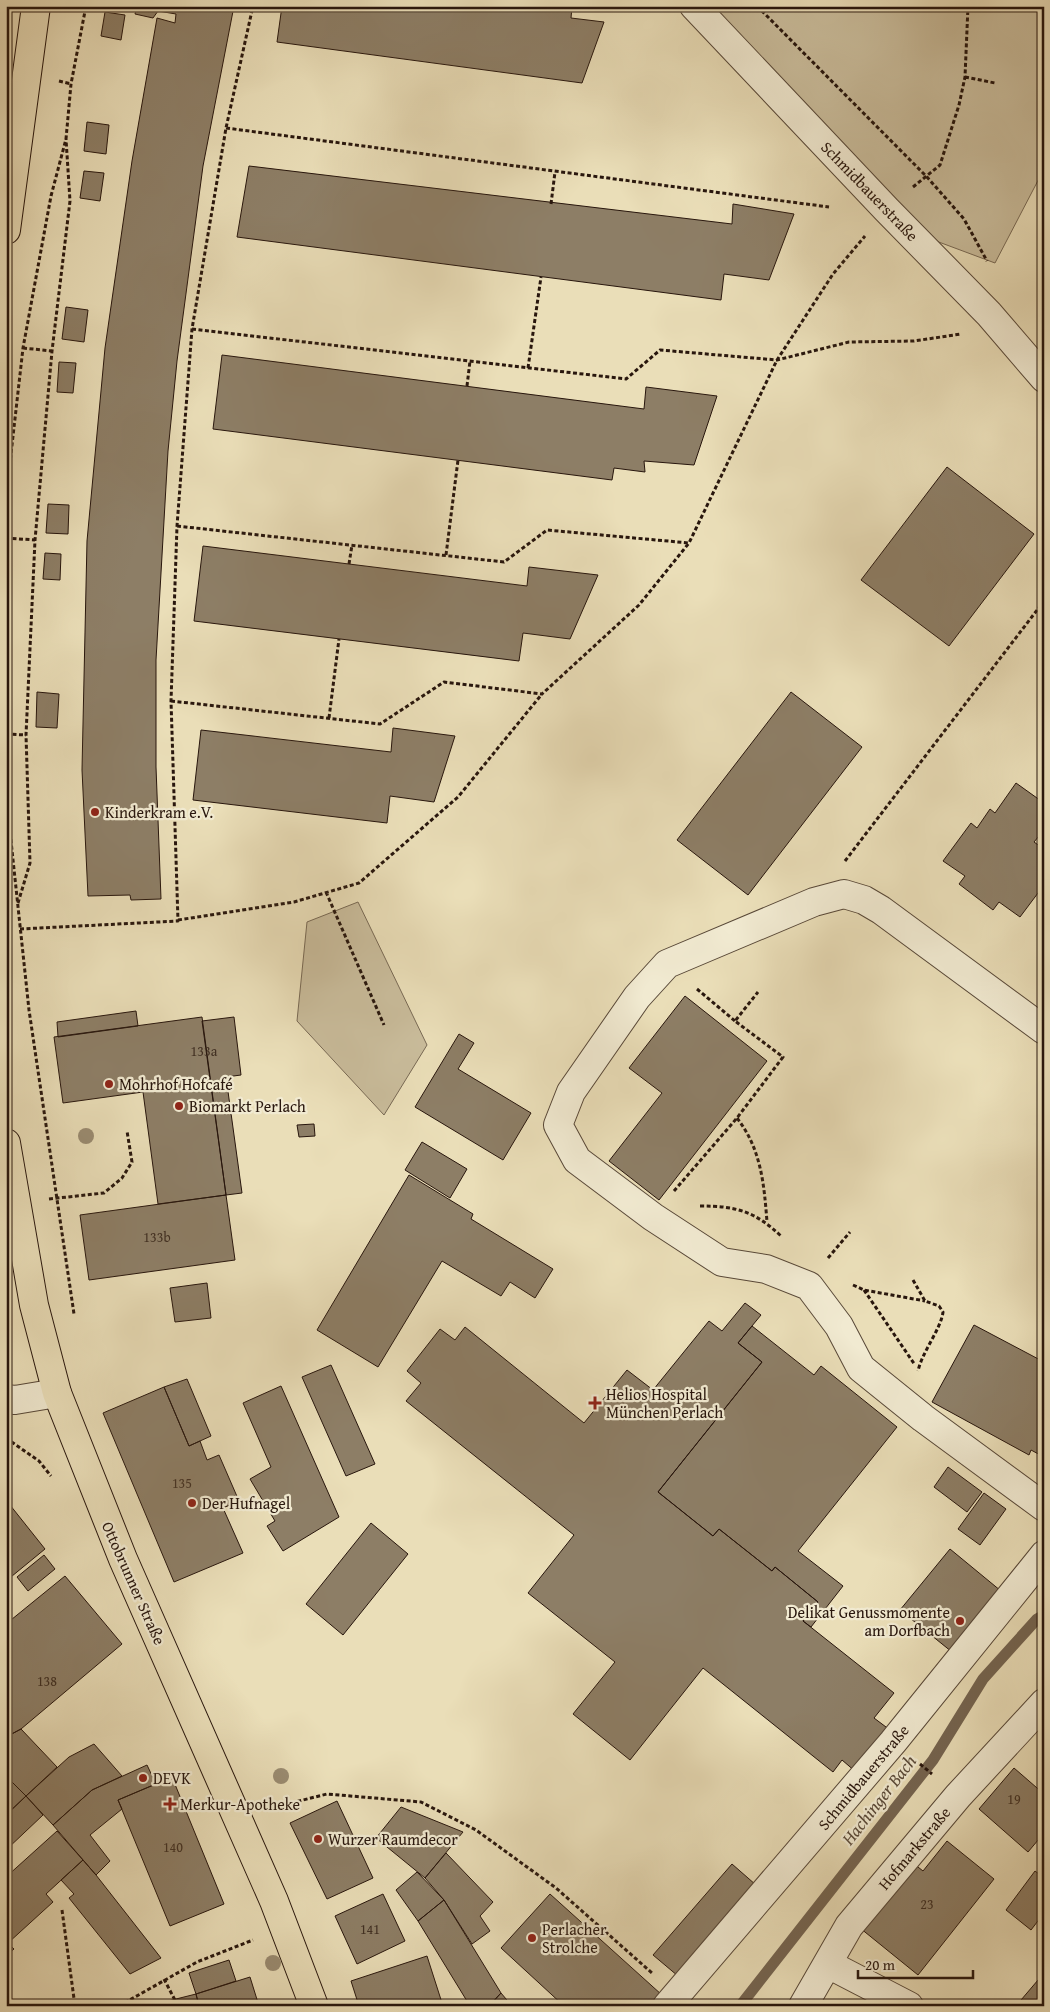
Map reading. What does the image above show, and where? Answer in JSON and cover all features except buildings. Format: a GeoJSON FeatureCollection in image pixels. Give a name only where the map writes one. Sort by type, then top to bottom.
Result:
{"type":"FeatureCollection","features":[{"type":"Feature","properties":{"kind":"main road"},"geometry":{"type":"LineString","coordinates":[[6,230],[36,6]]}},
{"type":"Feature","properties":{"kind":"main road","name":"Ottobrunner Straße"},"geometry":{"type":"LineString","coordinates":[[6,1143],[34,1304],[57,1393],[123,1560],[267,1885],[314,2006]]}},
{"type":"Feature","properties":{"kind":"street","name":"Schmidbauerstraße"},"geometry":{"type":"LineString","coordinates":[[694,6],[887,210],[989,314],[1044,378]]}},
{"type":"Feature","properties":{"kind":"street"},"geometry":{"type":"LineString","coordinates":[[1044,1030],[881,910],[864,900],[844,894],[814,902],[667,964],[637,997],[577,1084],[558,1124],[577,1160],[653,1217],[722,1262],[766,1269],[809,1286],[839,1326],[861,1368],[923,1418],[1044,1507]]}},
{"type":"Feature","properties":{"kind":"street"},"geometry":{"type":"LineString","coordinates":[[6,1399],[57,1393]]}},
{"type":"Feature","properties":{"kind":"street","name":"Schmidbauerstraße"},"geometry":{"type":"LineString","coordinates":[[678,2002],[893,1742],[1044,1555]]}},
{"type":"Feature","properties":{"kind":"street","name":"Hofmarkstraße"},"geometry":{"type":"LineString","coordinates":[[803,2006],[856,1918],[958,1796],[1044,1703]]}},
{"type":"Feature","properties":{"kind":"street"},"geometry":{"type":"LineString","coordinates":[[828,1964],[909,2006]]}},
{"type":"Feature","properties":{"kind":"path"},"geometry":{"type":"LineString","coordinates":[[18,906],[30,863],[26,734],[35,540],[52,351],[70,201],[66,139],[71,84],[86,6]]}},
{"type":"Feature","properties":{"kind":"path"},"geometry":{"type":"LineString","coordinates":[[178,920],[171,701],[177,526],[192,329],[226,128],[253,6]]}},
{"type":"Feature","properties":{"kind":"path"},"geometry":{"type":"LineString","coordinates":[[758,6],[927,177],[964,219],[991,267]]}},
{"type":"Feature","properties":{"kind":"path"},"geometry":{"type":"LineString","coordinates":[[20,930],[178,920],[294,902],[359,882],[458,797],[542,694],[638,605],[689,543],[777,360],[833,274],[887,210],[940,165],[959,106],[965,77],[968,6]]}},
{"type":"Feature","properties":{"kind":"path"},"geometry":{"type":"LineString","coordinates":[[965,77],[995,83]]}},
{"type":"Feature","properties":{"kind":"path"},"geometry":{"type":"LineString","coordinates":[[226,128],[829,207]]}},
{"type":"Feature","properties":{"kind":"path"},"geometry":{"type":"LineString","coordinates":[[6,498],[23,348],[51,196],[66,139]]}},
{"type":"Feature","properties":{"kind":"path"},"geometry":{"type":"LineString","coordinates":[[551,204],[555,172]]}},
{"type":"Feature","properties":{"kind":"path"},"geometry":{"type":"LineString","coordinates":[[528,368],[541,277]]}},
{"type":"Feature","properties":{"kind":"path"},"geometry":{"type":"LineString","coordinates":[[192,329],[626,379],[660,350],[777,360],[849,342],[914,341],[959,335],[989,314]]}},
{"type":"Feature","properties":{"kind":"path"},"geometry":{"type":"LineString","coordinates":[[23,348],[52,351]]}},
{"type":"Feature","properties":{"kind":"path"},"geometry":{"type":"LineString","coordinates":[[467,386],[470,361]]}},
{"type":"Feature","properties":{"kind":"path"},"geometry":{"type":"LineString","coordinates":[[446,555],[458,460]]}},
{"type":"Feature","properties":{"kind":"path"},"geometry":{"type":"LineString","coordinates":[[177,526],[504,562],[547,530],[689,543]]}},
{"type":"Feature","properties":{"kind":"path"},"geometry":{"type":"LineString","coordinates":[[6,538],[35,540]]}},
{"type":"Feature","properties":{"kind":"path"},"geometry":{"type":"LineString","coordinates":[[349,564],[352,545]]}},
{"type":"Feature","properties":{"kind":"path"},"geometry":{"type":"LineString","coordinates":[[840,867],[1044,601]]}},
{"type":"Feature","properties":{"kind":"path"},"geometry":{"type":"LineString","coordinates":[[329,718],[339,639]]}},
{"type":"Feature","properties":{"kind":"path"},"geometry":{"type":"LineString","coordinates":[[171,701],[380,724],[444,682],[542,694]]}},
{"type":"Feature","properties":{"kind":"path"},"geometry":{"type":"LineString","coordinates":[[6,734],[26,734]]}},
{"type":"Feature","properties":{"kind":"path"},"geometry":{"type":"LineString","coordinates":[[6,794],[29,1010],[76,1323]]}},
{"type":"Feature","properties":{"kind":"path"},"geometry":{"type":"LineString","coordinates":[[326,892],[384,1024]]}},
{"type":"Feature","properties":{"kind":"path"},"geometry":{"type":"LineString","coordinates":[[653,1217],[737,1118],[783,1057],[735,1021],[667,964]]}},
{"type":"Feature","properties":{"kind":"path"},"geometry":{"type":"LineString","coordinates":[[735,1021],[758,992]]}},
{"type":"Feature","properties":{"kind":"path"},"geometry":{"type":"LineString","coordinates":[[737,1118],[747,1130],[757,1154],[764,1179],[766,1222]]}},
{"type":"Feature","properties":{"kind":"path"},"geometry":{"type":"LineString","coordinates":[[15,1203],[104,1193],[122,1178],[132,1162],[127,1131]]}},
{"type":"Feature","properties":{"kind":"path"},"geometry":{"type":"LineString","coordinates":[[824,1262],[850,1232]]}},
{"type":"Feature","properties":{"kind":"path"},"geometry":{"type":"LineString","coordinates":[[913,1280],[924,1301],[939,1306],[943,1312],[918,1370]]}},
{"type":"Feature","properties":{"kind":"path"},"geometry":{"type":"LineString","coordinates":[[864,1290],[918,1370],[923,1418]]}},
{"type":"Feature","properties":{"kind":"path"},"geometry":{"type":"LineString","coordinates":[[6,1438],[39,1461],[58,1484]]}},
{"type":"Feature","properties":{"kind":"path"},"geometry":{"type":"LineString","coordinates":[[917,1762],[938,1779]]}},
{"type":"Feature","properties":{"kind":"path"},"geometry":{"type":"LineString","coordinates":[[291,1803],[327,1794],[421,1802],[476,1830],[556,1888],[678,2002]]}},
{"type":"Feature","properties":{"kind":"path"},"geometry":{"type":"LineString","coordinates":[[62,1910],[75,2006]]}},
{"type":"Feature","properties":{"kind":"path"},"geometry":{"type":"LineString","coordinates":[[119,2006],[197,1962],[253,1940]]}},
{"type":"Feature","properties":{"kind":"path"},"geometry":{"type":"LineString","coordinates":[[164,1979],[178,2006]]}},
{"type":"Feature","properties":{"kind":"shaded area"},"geometry":{"type":"Polygon","coordinates":[[[705,6],[1044,6],[1044,169],[995,263],[920,235],[705,6]]]}},
{"type":"Feature","properties":{"kind":"shaded area"},"geometry":{"type":"Polygon","coordinates":[[[358,902],[427,1045],[384,1115],[297,1021],[307,922],[358,902]]]}},
{"type":"Feature","properties":{"kind":"waterway","name":"Hachinger Bach"},"geometry":{"type":"LineString","coordinates":[[740,2006],[933,1760],[983,1679],[1037,1619],[1044,1615]]}},
{"type":"Feature","properties":{"kind":"place","name":"Kinderkram e.V."},"geometry":{"type":"Point","coordinates":[95,812]}},
{"type":"Feature","properties":{"kind":"place","name":"Mohrhof Hofcafé"},"geometry":{"type":"Point","coordinates":[109,1084]}},
{"type":"Feature","properties":{"kind":"place","name":"Biomarkt Perlach"},"geometry":{"type":"Point","coordinates":[179,1106]}},
{"type":"Feature","properties":{"kind":"place","name":"Helios Hospital München Perlach"},"geometry":{"type":"Point","coordinates":[595,1403]}},
{"type":"Feature","properties":{"kind":"place","name":"Der Hufnagel"},"geometry":{"type":"Point","coordinates":[192,1503]}},
{"type":"Feature","properties":{"kind":"place","name":"Delikat Genussmomente am Dorfbach"},"geometry":{"type":"Point","coordinates":[960,1621]}},
{"type":"Feature","properties":{"kind":"place","name":"DEVK"},"geometry":{"type":"Point","coordinates":[143,1778]}},
{"type":"Feature","properties":{"kind":"place","name":"Merkur-Apotheke"},"geometry":{"type":"Point","coordinates":[170,1804]}},
{"type":"Feature","properties":{"kind":"place","name":"Wurzer Raumdecor"},"geometry":{"type":"Point","coordinates":[318,1839]}},
{"type":"Feature","properties":{"kind":"place","name":"Perlacher Strolche"},"geometry":{"type":"Point","coordinates":[532,1938]}}]}
